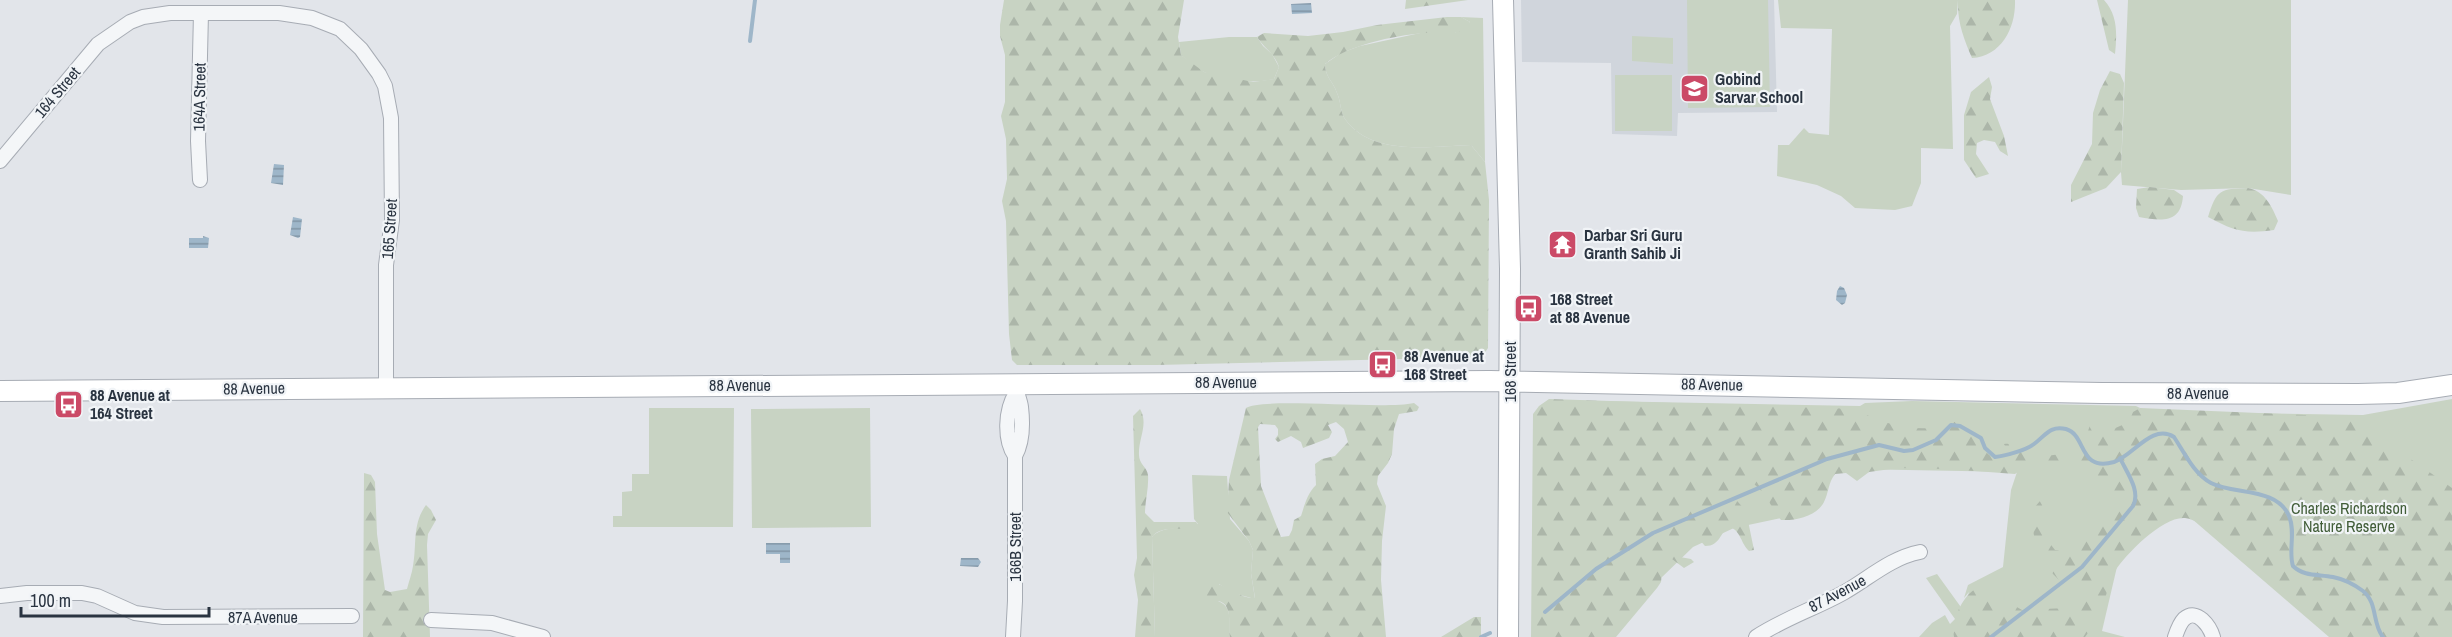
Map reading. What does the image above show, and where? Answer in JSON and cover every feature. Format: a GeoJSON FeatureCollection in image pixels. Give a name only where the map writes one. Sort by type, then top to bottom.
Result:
{"type":"FeatureCollection","features":[{"type":"Feature","properties":{"kind":"main road","name":"168 Street"},"geometry":{"type":"LineString","coordinates":[[1503,0],[1510,381],[1509,637]]}},
{"type":"Feature","properties":{"kind":"main road","name":"88 Avenue"},"geometry":{"type":"LineString","coordinates":[[0,391],[386,387],[1017,393],[1510,381],[2090,392],[2358,394],[2398,393],[2452,385]]}},
{"type":"Feature","properties":{"kind":"street","name":"164 Street"},"geometry":{"type":"LineString","coordinates":[[0,161],[98,44],[119,28],[156,14],[201,13]]}},
{"type":"Feature","properties":{"kind":"street","name":"165 Street"},"geometry":{"type":"LineString","coordinates":[[201,13],[279,13],[312,18],[340,30],[361,48],[379,74],[388,100],[391,118],[392,220],[386,265],[386,387]]}},
{"type":"Feature","properties":{"kind":"street","name":"164A Street"},"geometry":{"type":"LineString","coordinates":[[200,180],[198,141],[201,13]]}},
{"type":"Feature","properties":{"kind":"street","name":"166B Street"},"geometry":{"type":"LineString","coordinates":[[1013,637],[1015,456],[1021,445],[1017,393]]}},
{"type":"Feature","properties":{"kind":"street","name":"87 Avenue"},"geometry":{"type":"LineString","coordinates":[[1756,637],[1785,620],[1841,594],[1900,557],[1920,552]]}},
{"type":"Feature","properties":{"kind":"street","name":"87A Avenue"},"geometry":{"type":"LineString","coordinates":[[0,596],[27,593],[82,593],[105,599],[130,612],[163,617],[352,616]]}},
{"type":"Feature","properties":{"kind":"street"},"geometry":{"type":"LineString","coordinates":[[2175,637],[2183,620],[2188,616],[2195,616],[2204,621],[2213,637]]}},
{"type":"Feature","properties":{"kind":"street"},"geometry":{"type":"LineString","coordinates":[[431,620],[485,622],[543,637]]}},
{"type":"Feature","properties":{"kind":"street"},"geometry":{"type":"LineString","coordinates":[[485,622],[485,637]]}},
{"type":"Feature","properties":{"kind":"shaded area","name":"Gobind Sarvar School"},"geometry":{"type":"Polygon","coordinates":[[[1521,0],[1774,0],[1777,112],[1678,113],[1677,136],[1612,134],[1611,63],[1522,62],[1521,0]]]}},
{"type":"Feature","properties":{"kind":"green space"},"geometry":{"type":"Polygon","coordinates":[[[1004,0],[1184,0],[1178,37],[1181,55],[1204,72],[1253,82],[1274,79],[1279,67],[1275,58],[1257,37],[1264,33],[1308,36],[1447,17],[1461,17],[1470,22],[1464,29],[1455,33],[1423,33],[1371,42],[1335,57],[1325,64],[1326,72],[1338,96],[1343,116],[1357,131],[1370,139],[1403,147],[1471,145],[1485,162],[1489,200],[1488,348],[1482,357],[1157,365],[1017,365],[1012,360],[1009,334],[1006,221],[1002,201],[1007,179],[1006,139],[1001,116],[1005,102],[1005,55],[1000,36],[1004,0]]]}},
{"type":"Feature","properties":{"kind":"green space"},"geometry":{"type":"Polygon","coordinates":[[[1406,0],[1468,0],[1405,9],[1406,0]]]}},
{"type":"Feature","properties":{"kind":"green space"},"geometry":{"type":"Polygon","coordinates":[[[1687,0],[1768,0],[1770,107],[1688,108],[1687,0]]]}},
{"type":"Feature","properties":{"kind":"green space"},"geometry":{"type":"Polygon","coordinates":[[[1778,0],[1958,0],[1957,14],[1950,26],[1953,149],[1921,148],[1921,183],[1912,206],[1895,210],[1855,208],[1841,196],[1817,185],[1777,176],[1778,145],[1789,145],[1804,128],[1809,133],[1829,135],[1832,29],[1781,28],[1778,0]]]}},
{"type":"Feature","properties":{"kind":"green space"},"geometry":{"type":"Polygon","coordinates":[[[1958,0],[2015,0],[2010,30],[1992,52],[1972,58],[1960,23],[1958,0]]]}},
{"type":"Feature","properties":{"kind":"green space"},"geometry":{"type":"Polygon","coordinates":[[[2097,0],[2104,0],[2112,12],[2116,33],[2115,54],[2109,50],[2097,0]]]}},
{"type":"Feature","properties":{"kind":"green space"},"geometry":{"type":"Polygon","coordinates":[[[2128,0],[2291,0],[2291,195],[2248,188],[2181,190],[2122,185],[2128,0]]]}},
{"type":"Feature","properties":{"kind":"green space"},"geometry":{"type":"Polygon","coordinates":[[[1461,17],[1483,18],[1485,162],[1471,145],[1403,147],[1386,144],[1370,139],[1357,131],[1345,119],[1325,64],[1341,53],[1360,46],[1425,32],[1455,33],[1470,22],[1461,17]]]}},
{"type":"Feature","properties":{"kind":"green space"},"geometry":{"type":"Polygon","coordinates":[[[1632,36],[1673,38],[1673,64],[1632,61],[1632,36]]]}},
{"type":"Feature","properties":{"kind":"green space"},"geometry":{"type":"Polygon","coordinates":[[[1257,37],[1272,54],[1279,67],[1274,79],[1248,81],[1220,78],[1201,71],[1181,55],[1179,42],[1257,37]]]}},
{"type":"Feature","properties":{"kind":"green space"},"geometry":{"type":"Polygon","coordinates":[[[2110,71],[2120,74],[2124,83],[2121,172],[2106,188],[2071,202],[2071,185],[2092,144],[2093,113],[2100,90],[2110,71]]]}},
{"type":"Feature","properties":{"kind":"green space"},"geometry":{"type":"Polygon","coordinates":[[[1615,75],[1672,75],[1672,131],[1615,131],[1615,75]]]}},
{"type":"Feature","properties":{"kind":"green space"},"geometry":{"type":"Polygon","coordinates":[[[1989,77],[1992,87],[1990,99],[2004,136],[2008,156],[2000,151],[1995,142],[1984,140],[1977,143],[1976,154],[1989,174],[1976,178],[1964,160],[1964,115],[1971,92],[1989,77]]]}},
{"type":"Feature","properties":{"kind":"green space"},"geometry":{"type":"Polygon","coordinates":[[[2150,187],[2174,190],[2183,196],[2178,212],[2174,216],[2162,219],[2139,217],[2136,208],[2137,189],[2150,187]]]}},
{"type":"Feature","properties":{"kind":"green space"},"geometry":{"type":"Polygon","coordinates":[[[2248,188],[2259,192],[2270,205],[2278,221],[2274,230],[2255,232],[2240,230],[2208,217],[2214,201],[2221,192],[2248,188]]]}},
{"type":"Feature","properties":{"kind":"green space","name":"Charles Richardson Nature Reserve"},"geometry":{"type":"Polygon","coordinates":[[[1549,399],[1855,409],[1873,418],[1911,428],[1931,428],[1957,422],[1968,428],[1986,452],[1998,459],[2006,458],[2008,452],[2004,444],[2013,445],[2033,454],[2050,455],[2066,452],[2086,437],[2091,424],[2111,430],[2129,422],[2133,412],[2140,408],[2351,417],[2452,488],[2452,629],[2440,629],[2431,637],[2333,637],[2283,590],[2217,534],[2185,518],[2176,519],[2156,529],[2120,564],[2112,577],[2098,619],[2085,637],[1954,637],[1954,624],[1962,603],[1977,588],[1991,592],[2022,610],[2067,608],[2086,594],[2087,585],[2078,578],[2059,580],[2046,565],[2034,538],[2034,508],[2040,501],[2044,504],[2041,532],[2055,550],[2071,552],[2108,512],[2111,504],[2110,498],[2099,479],[2089,472],[2064,464],[2051,464],[2037,465],[2015,474],[1898,468],[1869,472],[1857,481],[1846,473],[1835,474],[1821,507],[1806,517],[1787,520],[1781,520],[1766,497],[1754,484],[1737,481],[1727,485],[1730,493],[1746,511],[1754,550],[1749,551],[1736,531],[1730,527],[1714,544],[1705,546],[1691,530],[1686,531],[1677,540],[1678,552],[1680,557],[1691,559],[1694,562],[1684,568],[1672,559],[1663,563],[1661,582],[1616,637],[1531,637],[1533,414],[1549,399]]]}},
{"type":"Feature","properties":{"kind":"green space","name":"Charles Richardson Nature Reserve"},"geometry":{"type":"Polygon","coordinates":[[[2452,399],[2452,637],[2329,637],[2170,500],[2123,541],[2102,631],[2125,637],[1919,637],[1932,623],[1945,615],[1950,624],[1955,619],[1926,578],[1937,574],[1963,610],[1969,592],[1964,598],[1968,585],[2003,567],[2011,490],[2017,472],[1851,469],[1832,474],[1781,518],[1734,528],[1693,547],[1659,580],[1534,637],[1550,400],[1860,406],[1865,403],[1912,401],[2136,406],[2140,408],[2136,411],[2363,415],[2452,399]]]}},
{"type":"Feature","properties":{"kind":"green space"},"geometry":{"type":"Polygon","coordinates":[[[1297,403],[1399,405],[1414,403],[1419,407],[1417,411],[1399,414],[1394,429],[1392,454],[1378,476],[1377,484],[1386,506],[1381,580],[1386,637],[1230,637],[1229,615],[1225,604],[1206,599],[1200,592],[1211,585],[1218,584],[1245,597],[1255,598],[1251,573],[1253,550],[1227,512],[1229,480],[1246,408],[1256,405],[1297,403]],[[1336,422],[1328,425],[1332,432],[1329,438],[1303,448],[1301,442],[1291,436],[1278,442],[1275,439],[1278,429],[1275,425],[1260,424],[1258,427],[1261,486],[1281,537],[1289,536],[1294,520],[1301,516],[1308,496],[1316,485],[1315,464],[1322,459],[1335,456],[1348,442],[1344,429],[1336,422]]]}},
{"type":"Feature","properties":{"kind":"green space"},"geometry":{"type":"Polygon","coordinates":[[[649,408],[734,408],[733,527],[613,527],[613,516],[622,516],[622,492],[632,491],[632,474],[649,474],[649,408]]]}},
{"type":"Feature","properties":{"kind":"green space"},"geometry":{"type":"Polygon","coordinates":[[[870,408],[871,527],[752,528],[751,409],[870,408]]]}},
{"type":"Feature","properties":{"kind":"green space"},"geometry":{"type":"Polygon","coordinates":[[[1140,409],[1144,420],[1139,458],[1148,475],[1145,513],[1154,522],[1196,522],[1199,526],[1162,530],[1152,537],[1155,637],[1135,637],[1138,600],[1134,575],[1137,558],[1133,416],[1140,409]]]}},
{"type":"Feature","properties":{"kind":"green space"},"geometry":{"type":"Polygon","coordinates":[[[364,473],[371,475],[375,482],[377,534],[385,590],[390,592],[407,589],[413,566],[417,527],[426,505],[436,520],[428,534],[427,545],[430,637],[363,637],[364,473]]]}},
{"type":"Feature","properties":{"kind":"green space"},"geometry":{"type":"Polygon","coordinates":[[[1192,475],[1227,476],[1230,519],[1249,541],[1253,550],[1251,573],[1255,599],[1233,593],[1219,584],[1218,601],[1228,611],[1230,637],[1155,637],[1152,537],[1167,529],[1198,524],[1194,519],[1192,475]]]}},
{"type":"Feature","properties":{"kind":"green space"},"geometry":{"type":"Polygon","coordinates":[[[1474,617],[1481,617],[1481,637],[1441,637],[1474,617]]]}},
{"type":"Feature","properties":{"kind":"water"},"geometry":{"type":"Polygon","coordinates":[[[1311,3],[1312,13],[1292,14],[1291,4],[1311,3]]]}},
{"type":"Feature","properties":{"kind":"water"},"geometry":{"type":"Polygon","coordinates":[[[274,164],[284,165],[283,185],[271,183],[274,164]]]}},
{"type":"Feature","properties":{"kind":"water"},"geometry":{"type":"Polygon","coordinates":[[[293,217],[302,219],[298,238],[290,235],[293,217]]]}},
{"type":"Feature","properties":{"kind":"water"},"geometry":{"type":"Polygon","coordinates":[[[203,236],[209,238],[208,248],[189,248],[189,238],[203,238],[203,236]]]}},
{"type":"Feature","properties":{"kind":"water"},"geometry":{"type":"Polygon","coordinates":[[[1840,286],[1844,288],[1847,295],[1842,305],[1836,300],[1840,286]]]}},
{"type":"Feature","properties":{"kind":"water"},"geometry":{"type":"Polygon","coordinates":[[[766,543],[790,543],[790,563],[780,563],[780,554],[766,554],[766,543]]]}},
{"type":"Feature","properties":{"kind":"water"},"geometry":{"type":"Polygon","coordinates":[[[961,558],[978,558],[981,562],[978,567],[960,566],[961,558]]]}},
{"type":"Feature","properties":{"kind":"waterway"},"geometry":{"type":"LineString","coordinates":[[750,41],[755,0]]}},
{"type":"Feature","properties":{"kind":"waterway"},"geometry":{"type":"LineString","coordinates":[[1545,612],[1596,569],[1653,533],[1827,459],[1879,445],[1904,451],[1913,450],[1936,440],[1951,425],[1960,426],[1981,438],[1985,448],[1995,457],[2026,448],[2048,432],[2060,428],[2073,433],[2089,458],[2102,464],[2121,459],[2150,437],[2166,434],[2174,437],[2194,468],[2211,483],[2275,500],[2283,507],[2291,522],[2293,566],[2307,574],[2341,579],[2363,591],[2371,601],[2377,626],[2383,637]]}},
{"type":"Feature","properties":{"kind":"waterway"},"geometry":{"type":"LineString","coordinates":[[1991,637],[2082,567],[2133,506],[2134,488],[2120,458]]}},
{"type":"Feature","properties":{"kind":"waterway"},"geometry":{"type":"LineString","coordinates":[[1481,637],[1490,633]]}},
{"type":"Feature","properties":{"kind":"place","name":"Gobind Sarvar School"},"geometry":{"type":"Point","coordinates":[1694,88]}},
{"type":"Feature","properties":{"kind":"place","name":"Darbar Sri Guru Granth Sahib Ji"},"geometry":{"type":"Point","coordinates":[1563,244]}},
{"type":"Feature","properties":{"kind":"place","name":"168 Street at 88 Avenue"},"geometry":{"type":"Point","coordinates":[1529,308]}},
{"type":"Feature","properties":{"kind":"place","name":"88 Avenue at 168 Street"},"geometry":{"type":"Point","coordinates":[1383,365]}},
{"type":"Feature","properties":{"kind":"place","name":"88 Avenue at 164 Street"},"geometry":{"type":"Point","coordinates":[69,404]}}]}
